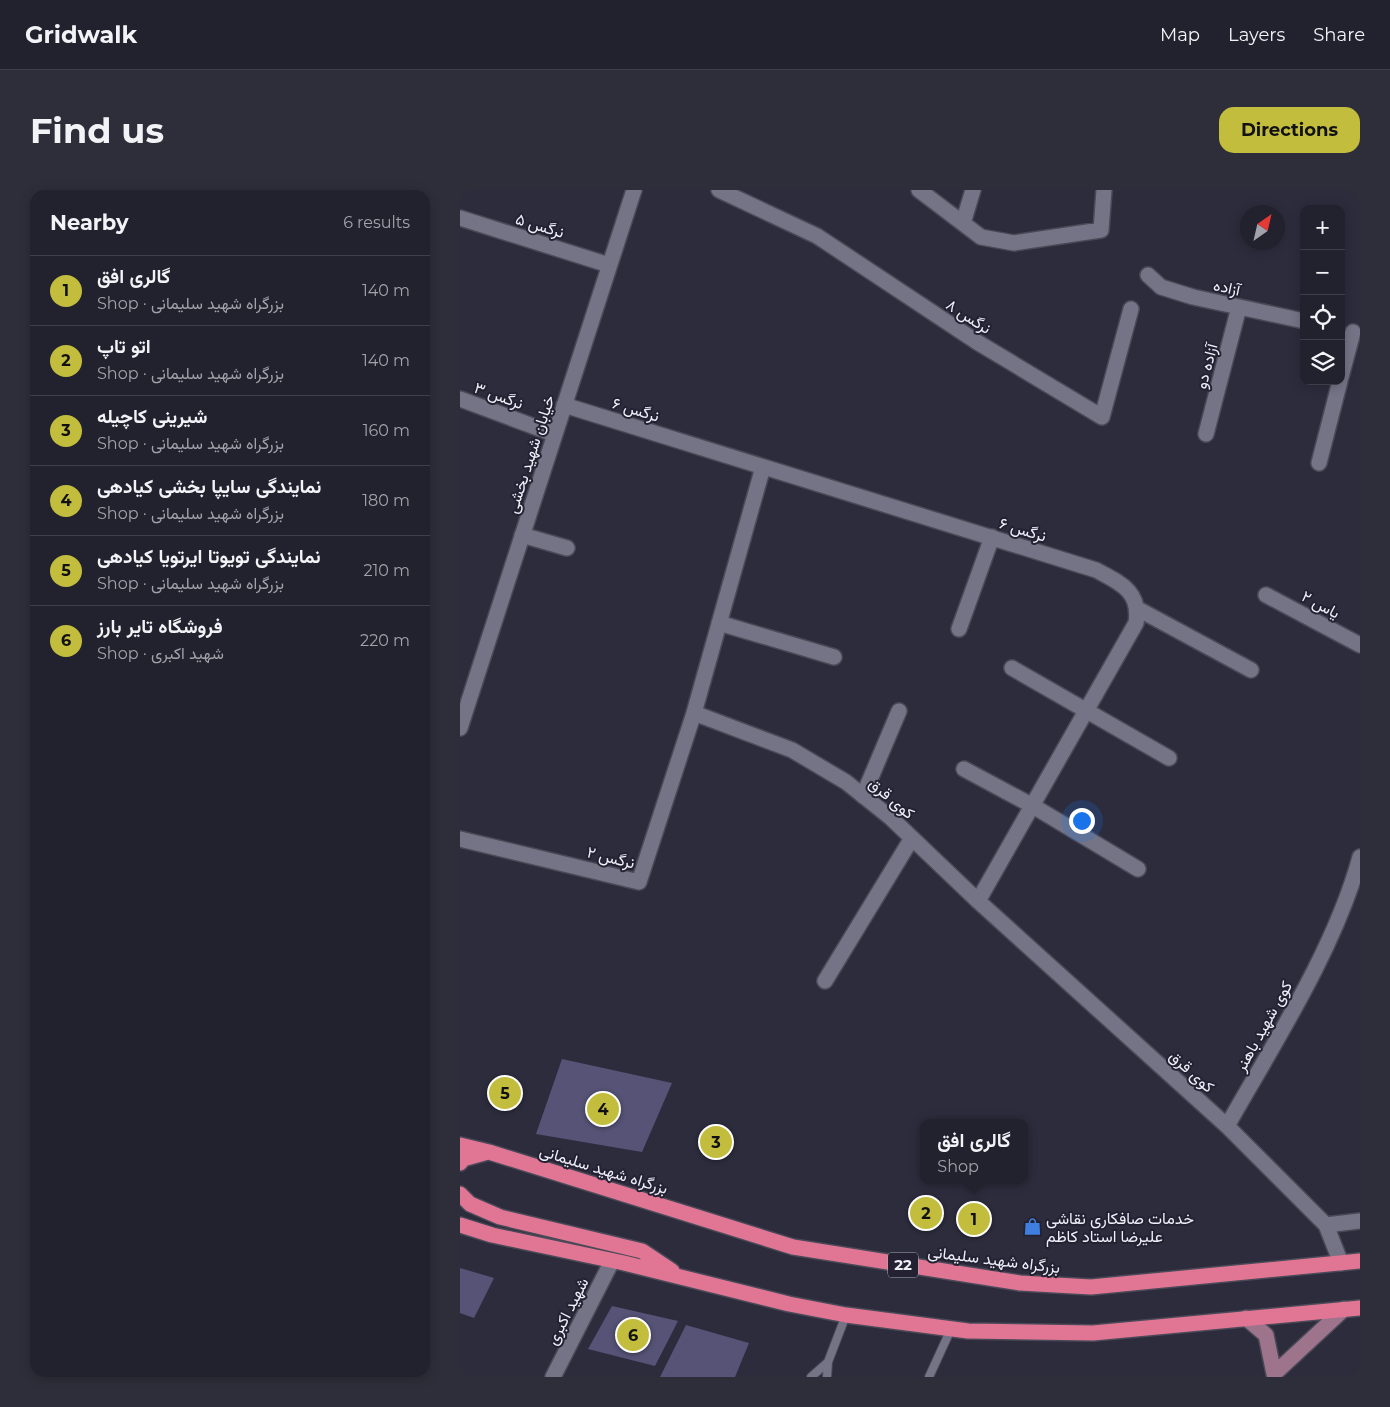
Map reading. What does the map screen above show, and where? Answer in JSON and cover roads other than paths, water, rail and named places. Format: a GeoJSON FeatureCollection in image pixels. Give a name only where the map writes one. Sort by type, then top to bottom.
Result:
{"type":"FeatureCollection","features":[{"type":"Feature","properties":{"kind":"highway","name":"بزرگراه شهید سلیمانی"},"geometry":{"type":"LineString","coordinates":[[460,1145],[489,1152],[793,1247],[1020,1283],[1091,1287],[1360,1261]]}},
{"type":"Feature","properties":{"kind":"highway"},"geometry":{"type":"LineString","coordinates":[[460,1163],[463,1159],[489,1152]]}},
{"type":"Feature","properties":{"kind":"highway"},"geometry":{"type":"LineString","coordinates":[[460,1194],[470,1204],[500,1217],[642,1251],[681,1277]]}},
{"type":"Feature","properties":{"kind":"highway"},"geometry":{"type":"LineString","coordinates":[[460,1225],[492,1235],[681,1277],[789,1304],[846,1315],[951,1329],[1092,1333],[1360,1308]]}},
{"type":"Feature","properties":{"kind":"main road"},"geometry":{"type":"LineString","coordinates":[[1272,1375],[1344,1309]]}},
{"type":"Feature","properties":{"kind":"main road"},"geometry":{"type":"LineString","coordinates":[[1246,1318],[1266,1335],[1272,1375]]}},
{"type":"Feature","properties":{"kind":"street","name":"خیابان شهید بخشی"},"geometry":{"type":"LineString","coordinates":[[460,728],[634,190]]}},
{"type":"Feature","properties":{"kind":"street","name":"نرگس ۸"},"geometry":{"type":"LineString","coordinates":[[719,190],[817,236],[977,342],[1102,417],[1131,309]]}},
{"type":"Feature","properties":{"kind":"street"},"geometry":{"type":"LineString","coordinates":[[919,190],[981,237],[1014,244],[1101,230],[1104,190]]}},
{"type":"Feature","properties":{"kind":"street"},"geometry":{"type":"LineString","coordinates":[[963,224],[973,190]]}},
{"type":"Feature","properties":{"kind":"street","name":"نرگس ۵"},"geometry":{"type":"LineString","coordinates":[[460,218],[610,265]]}},
{"type":"Feature","properties":{"kind":"street","name":"آزاده"},"geometry":{"type":"LineString","coordinates":[[1148,275],[1161,287],[1300,320]]}},
{"type":"Feature","properties":{"kind":"street","name":"آزاده دو"},"geometry":{"type":"LineString","coordinates":[[1206,434],[1239,307]]}},
{"type":"Feature","properties":{"kind":"street"},"geometry":{"type":"LineString","coordinates":[[1345,359],[1351,331]]}},
{"type":"Feature","properties":{"kind":"street"},"geometry":{"type":"LineString","coordinates":[[1319,462],[1339,385]]}},
{"type":"Feature","properties":{"kind":"street","name":"نرگس ۳"},"geometry":{"type":"LineString","coordinates":[[460,399],[554,434]]}},
{"type":"Feature","properties":{"kind":"street","name":"نرگس ۶"},"geometry":{"type":"LineString","coordinates":[[564,405],[1096,570],[1119,582],[1134,597],[1138,609]]}},
{"type":"Feature","properties":{"kind":"street"},"geometry":{"type":"LineString","coordinates":[[694,713],[763,467]]}},
{"type":"Feature","properties":{"kind":"street"},"geometry":{"type":"LineString","coordinates":[[522,535],[567,548]]}},
{"type":"Feature","properties":{"kind":"street"},"geometry":{"type":"LineString","coordinates":[[959,629],[992,537]]}},
{"type":"Feature","properties":{"kind":"street","name":"یاس ۲"},"geometry":{"type":"LineString","coordinates":[[1266,595],[1360,645]]}},
{"type":"Feature","properties":{"kind":"street"},"geometry":{"type":"LineString","coordinates":[[978,901],[1136,623],[1138,609],[1251,670]]}},
{"type":"Feature","properties":{"kind":"street"},"geometry":{"type":"LineString","coordinates":[[719,623],[834,657]]}},
{"type":"Feature","properties":{"kind":"street"},"geometry":{"type":"LineString","coordinates":[[1012,668],[1169,758]]}},
{"type":"Feature","properties":{"kind":"street"},"geometry":{"type":"LineString","coordinates":[[863,796],[900,711]]}},
{"type":"Feature","properties":{"kind":"street","name":"کوی قرق"},"geometry":{"type":"LineString","coordinates":[[694,713],[792,750],[846,782],[912,838],[978,901],[1227,1126]]}},
{"type":"Feature","properties":{"kind":"street","name":"نرگس ۲"},"geometry":{"type":"LineString","coordinates":[[460,839],[639,882],[694,713]]}},
{"type":"Feature","properties":{"kind":"street"},"geometry":{"type":"LineString","coordinates":[[964,769],[1033,806],[1138,869]]}},
{"type":"Feature","properties":{"kind":"street"},"geometry":{"type":"LineString","coordinates":[[825,981],[912,838]]}},
{"type":"Feature","properties":{"kind":"street","name":"کوی شهید باهنر"},"geometry":{"type":"LineString","coordinates":[[1227,1126],[1292,1012],[1338,923],[1353,885],[1360,857]]}},
{"type":"Feature","properties":{"kind":"street"},"geometry":{"type":"LineString","coordinates":[[1227,1126],[1326,1225],[1341,1263]]}},
{"type":"Feature","properties":{"kind":"street"},"geometry":{"type":"LineString","coordinates":[[1326,1225],[1360,1221]]}},
{"type":"Feature","properties":{"kind":"street","name":"شهید اکبری"},"geometry":{"type":"LineString","coordinates":[[553,1377],[612,1261]]}},
{"type":"Feature","properties":{"kind":"lane"},"geometry":{"type":"LineString","coordinates":[[826,1377],[828,1362],[846,1315]]}},
{"type":"Feature","properties":{"kind":"lane"},"geometry":{"type":"LineString","coordinates":[[930,1377],[951,1329]]}},
{"type":"Feature","properties":{"kind":"lane"},"geometry":{"type":"LineString","coordinates":[[811,1377],[828,1362]]}},
{"type":"Feature","properties":{"kind":"place","name":"نمایندگی تویوتا ایرتویا کیادهی"},"geometry":{"type":"Point","coordinates":[505,1093]}},
{"type":"Feature","properties":{"kind":"place","name":"نمایندگی سایپا بخشی کیادهی"},"geometry":{"type":"Point","coordinates":[603,1109]}},
{"type":"Feature","properties":{"kind":"place","name":"شیرینی کاچیله"},"geometry":{"type":"Point","coordinates":[716,1142]}},
{"type":"Feature","properties":{"kind":"place","name":"اتو تاپ"},"geometry":{"type":"Point","coordinates":[926,1213]}},
{"type":"Feature","properties":{"kind":"place","name":"گالری افق"},"geometry":{"type":"Point","coordinates":[974,1219]}},
{"type":"Feature","properties":{"kind":"place","name":"خدمات صافکاری نقاشی علیرضا استاد کاظم"},"geometry":{"type":"Point","coordinates":[1032,1227]}},
{"type":"Feature","properties":{"kind":"place","name":"فروشگاه تایر بارز"},"geometry":{"type":"Point","coordinates":[633,1335]}}]}
